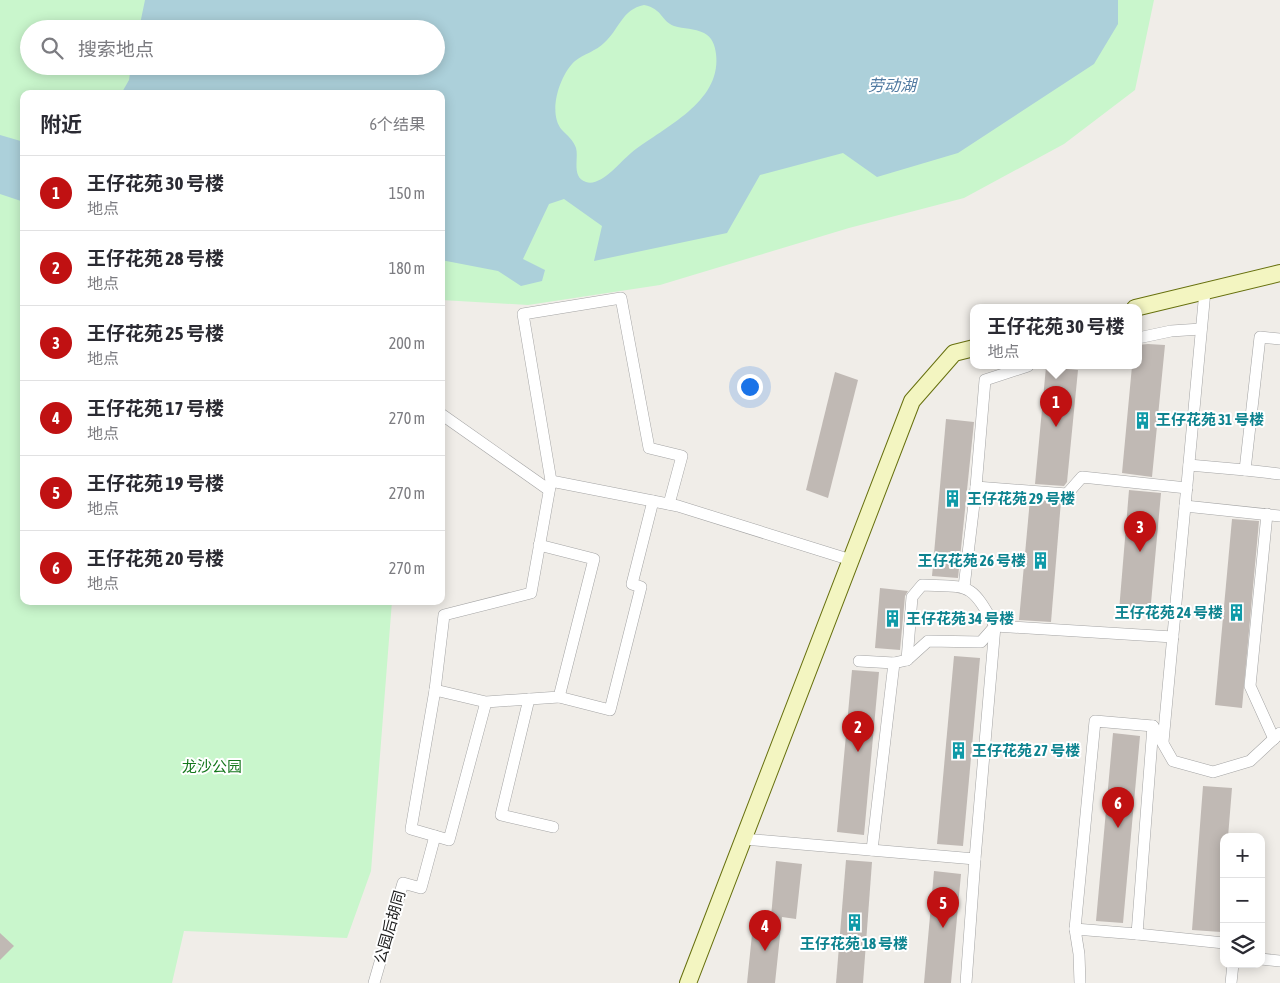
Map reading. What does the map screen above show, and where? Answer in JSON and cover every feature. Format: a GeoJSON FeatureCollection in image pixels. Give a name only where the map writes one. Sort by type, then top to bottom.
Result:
{"type":"FeatureCollection","features":[{"type":"Feature","properties":{"kind":"street"},"geometry":{"type":"LineString","coordinates":[[1142,306],[1280,273]]}},
{"type":"Feature","properties":{"kind":"street"},"geometry":{"type":"LineString","coordinates":[[1163,742],[1205,291]]}},
{"type":"Feature","properties":{"kind":"street"},"geometry":{"type":"LineString","coordinates":[[486,702],[449,840],[410,829],[436,690],[444,615],[531,593],[550,486],[523,314],[621,298],[649,448],[682,456],[669,504]]}},
{"type":"Feature","properties":{"kind":"street"},"geometry":{"type":"LineString","coordinates":[[1142,337],[1171,331],[1201,329]]}},
{"type":"Feature","properties":{"kind":"street"},"geometry":{"type":"LineString","coordinates":[[1245,470],[1260,338],[1280,339]]}},
{"type":"Feature","properties":{"kind":"street"},"geometry":{"type":"LineString","coordinates":[[688,983],[912,402],[954,353],[970,349]]}},
{"type":"Feature","properties":{"kind":"street"},"geometry":{"type":"LineString","coordinates":[[964,587],[976,487],[985,380],[1019,369]]}},
{"type":"Feature","properties":{"kind":"street"},"geometry":{"type":"LineString","coordinates":[[445,417],[550,486],[669,504],[851,560]]}},
{"type":"Feature","properties":{"kind":"street"},"geometry":{"type":"LineString","coordinates":[[1189,465],[1280,474]]}},
{"type":"Feature","properties":{"kind":"street"},"geometry":{"type":"LineString","coordinates":[[976,487],[1067,494],[1082,477],[1187,488]]}},
{"type":"Feature","properties":{"kind":"street"},"geometry":{"type":"LineString","coordinates":[[436,690],[486,702],[559,697],[610,710],[641,586],[632,584],[654,501]]}},
{"type":"Feature","properties":{"kind":"street"},"geometry":{"type":"LineString","coordinates":[[1185,506],[1280,516]]}},
{"type":"Feature","properties":{"kind":"street"},"geometry":{"type":"LineString","coordinates":[[1153,726],[1173,761],[1213,772],[1250,761],[1277,736],[1250,686],[1266,514]]}},
{"type":"Feature","properties":{"kind":"street"},"geometry":{"type":"LineString","coordinates":[[539,545],[594,559],[559,697]]}},
{"type":"Feature","properties":{"kind":"street"},"geometry":{"type":"LineString","coordinates":[[907,660],[912,597],[922,585],[964,587],[977,596],[995,626],[966,983]]}},
{"type":"Feature","properties":{"kind":"street"},"geometry":{"type":"LineString","coordinates":[[995,626],[1173,637]]}},
{"type":"Feature","properties":{"kind":"street"},"geometry":{"type":"LineString","coordinates":[[859,661],[894,663],[907,660],[928,641],[981,642],[995,626]]}},
{"type":"Feature","properties":{"kind":"street"},"geometry":{"type":"LineString","coordinates":[[872,850],[894,663]]}},
{"type":"Feature","properties":{"kind":"street"},"geometry":{"type":"LineString","coordinates":[[529,700],[501,815],[552,827]]}},
{"type":"Feature","properties":{"kind":"street"},"geometry":{"type":"LineString","coordinates":[[1080,983],[1080,954],[1076,929],[1095,721],[1153,726]]}},
{"type":"Feature","properties":{"kind":"street"},"geometry":{"type":"LineString","coordinates":[[1137,934],[1153,726]]}},
{"type":"Feature","properties":{"kind":"street","name":"公园后胡同"},"geometry":{"type":"LineString","coordinates":[[374,983],[403,883],[421,888],[435,836]]}},
{"type":"Feature","properties":{"kind":"street"},"geometry":{"type":"LineString","coordinates":[[743,839],[975,859]]}},
{"type":"Feature","properties":{"kind":"street"},"geometry":{"type":"LineString","coordinates":[[1076,929],[1220,943]]}},
{"type":"Feature","properties":{"kind":"street"},"geometry":{"type":"LineString","coordinates":[[1265,959],[1280,961]]}},
{"type":"Feature","properties":{"kind":"street"},"geometry":{"type":"LineString","coordinates":[[1231,983],[1233,968]]}},
{"type":"Feature","properties":{"kind":"green space","name":"龙沙公园"},"geometry":{"type":"Polygon","coordinates":[[[0,0],[1154,0],[1135,90],[1064,144],[964,198],[849,228],[660,285],[528,305],[445,300],[445,90],[20,90],[20,605],[392,605],[371,871],[347,938],[184,931],[172,983],[0,983],[0,0]]]}},
{"type":"Feature","properties":{"kind":"water","name":"劳动湖"},"geometry":{"type":"Polygon","coordinates":[[[145,0],[1118,0],[1118,24],[1094,64],[958,153],[877,177],[843,153],[760,175],[727,233],[594,261],[602,226],[564,199],[549,204],[523,259],[545,270],[542,281],[521,286],[498,271],[445,261],[445,90],[123,90],[130,75],[445,75],[445,20],[141,20],[145,0]],[[644,5],[631,11],[604,43],[575,61],[560,84],[557,94],[556,114],[562,130],[575,145],[577,152],[576,167],[581,180],[592,183],[604,177],[631,153],[687,113],[710,87],[715,71],[716,51],[713,42],[704,33],[670,24],[655,9],[644,5]]]}},
{"type":"Feature","properties":{"kind":"water"},"geometry":{"type":"Polygon","coordinates":[[[0,135],[20,141],[20,201],[0,194],[0,135]]]}},
{"type":"Feature","properties":{"kind":"building","name":"王仔花苑 31 号楼"},"geometry":{"type":"Polygon","coordinates":[[[1142,345],[1165,345],[1152,477],[1122,473],[1132,369],[1142,369],[1142,345]]]}},
{"type":"Feature","properties":{"kind":"building"},"geometry":{"type":"Polygon","coordinates":[[[1046,369],[1078,370],[1067,482],[1064,486],[1035,484],[1046,369]]]}},
{"type":"Feature","properties":{"kind":"building"},"geometry":{"type":"Polygon","coordinates":[[[835,372],[858,380],[828,498],[806,490],[835,372]]]}},
{"type":"Feature","properties":{"kind":"building","name":"王仔花苑 29 号楼"},"geometry":{"type":"Polygon","coordinates":[[[946,419],[974,422],[958,578],[932,576],[946,419]]]}},
{"type":"Feature","properties":{"kind":"building"},"geometry":{"type":"Polygon","coordinates":[[[1129,490],[1161,493],[1150,614],[1119,611],[1129,490]]]}},
{"type":"Feature","properties":{"kind":"building","name":"王仔花苑 26 号楼"},"geometry":{"type":"Polygon","coordinates":[[[1030,499],[1061,501],[1051,622],[1019,620],[1030,499]]]}},
{"type":"Feature","properties":{"kind":"building","name":"王仔花苑 24 号楼"},"geometry":{"type":"Polygon","coordinates":[[[1232,519],[1259,521],[1242,708],[1215,705],[1232,519]]]}},
{"type":"Feature","properties":{"kind":"building","name":"王仔花苑 34 号楼"},"geometry":{"type":"Polygon","coordinates":[[[880,588],[908,591],[905,596],[900,650],[875,648],[880,588]]]}},
{"type":"Feature","properties":{"kind":"building","name":"王仔花苑 27 号楼"},"geometry":{"type":"Polygon","coordinates":[[[954,656],[980,658],[963,846],[937,844],[954,656]]]}},
{"type":"Feature","properties":{"kind":"building"},"geometry":{"type":"Polygon","coordinates":[[[852,670],[879,672],[864,835],[837,832],[852,670]]]}},
{"type":"Feature","properties":{"kind":"building"},"geometry":{"type":"Polygon","coordinates":[[[1113,733],[1140,736],[1123,923],[1096,921],[1113,733]]]}},
{"type":"Feature","properties":{"kind":"building"},"geometry":{"type":"Polygon","coordinates":[[[1203,786],[1232,788],[1228,833],[1220,833],[1220,932],[1192,930],[1203,786]]]}},
{"type":"Feature","properties":{"kind":"building","name":"王仔花苑 18 号楼"},"geometry":{"type":"Polygon","coordinates":[[[846,860],[872,862],[863,983],[836,983],[846,860]]]}},
{"type":"Feature","properties":{"kind":"building"},"geometry":{"type":"Polygon","coordinates":[[[776,861],[802,864],[796,919],[782,917],[775,983],[747,983],[754,915],[771,917],[776,861]]]}},
{"type":"Feature","properties":{"kind":"building"},"geometry":{"type":"Polygon","coordinates":[[[934,871],[961,874],[951,983],[924,983],[934,871]]]}},
{"type":"Feature","properties":{"kind":"building"},"geometry":{"type":"Polygon","coordinates":[[[0,933],[14,946],[0,960],[0,933]]]}},
{"type":"Feature","properties":{"kind":"place","name":"王仔花苑 31 号楼"},"geometry":{"type":"Point","coordinates":[1142,420]}},
{"type":"Feature","properties":{"kind":"place","name":"王仔花苑 30 号楼"},"geometry":{"type":"Point","coordinates":[1056,427]}},
{"type":"Feature","properties":{"kind":"place","name":"王仔花苑 29 号楼"},"geometry":{"type":"Point","coordinates":[953,499]}},
{"type":"Feature","properties":{"kind":"place","name":"王仔花苑 25 号楼"},"geometry":{"type":"Point","coordinates":[1140,552]}},
{"type":"Feature","properties":{"kind":"place","name":"王仔花苑 26 号楼"},"geometry":{"type":"Point","coordinates":[1040,561]}},
{"type":"Feature","properties":{"kind":"place","name":"王仔花苑 24 号楼"},"geometry":{"type":"Point","coordinates":[1237,613]}},
{"type":"Feature","properties":{"kind":"place","name":"王仔花苑 34 号楼"},"geometry":{"type":"Point","coordinates":[892,619]}},
{"type":"Feature","properties":{"kind":"place","name":"王仔花苑 27 号楼"},"geometry":{"type":"Point","coordinates":[958,751]}},
{"type":"Feature","properties":{"kind":"place","name":"王仔花苑 28 号楼"},"geometry":{"type":"Point","coordinates":[858,752]}},
{"type":"Feature","properties":{"kind":"place","name":"王仔花苑 20 号楼"},"geometry":{"type":"Point","coordinates":[1118,828]}},
{"type":"Feature","properties":{"kind":"place","name":"王仔花苑 18 号楼"},"geometry":{"type":"Point","coordinates":[854,923]}},
{"type":"Feature","properties":{"kind":"place","name":"王仔花苑 19 号楼"},"geometry":{"type":"Point","coordinates":[943,928]}},
{"type":"Feature","properties":{"kind":"place","name":"王仔花苑 17 号楼"},"geometry":{"type":"Point","coordinates":[765,951]}}]}
